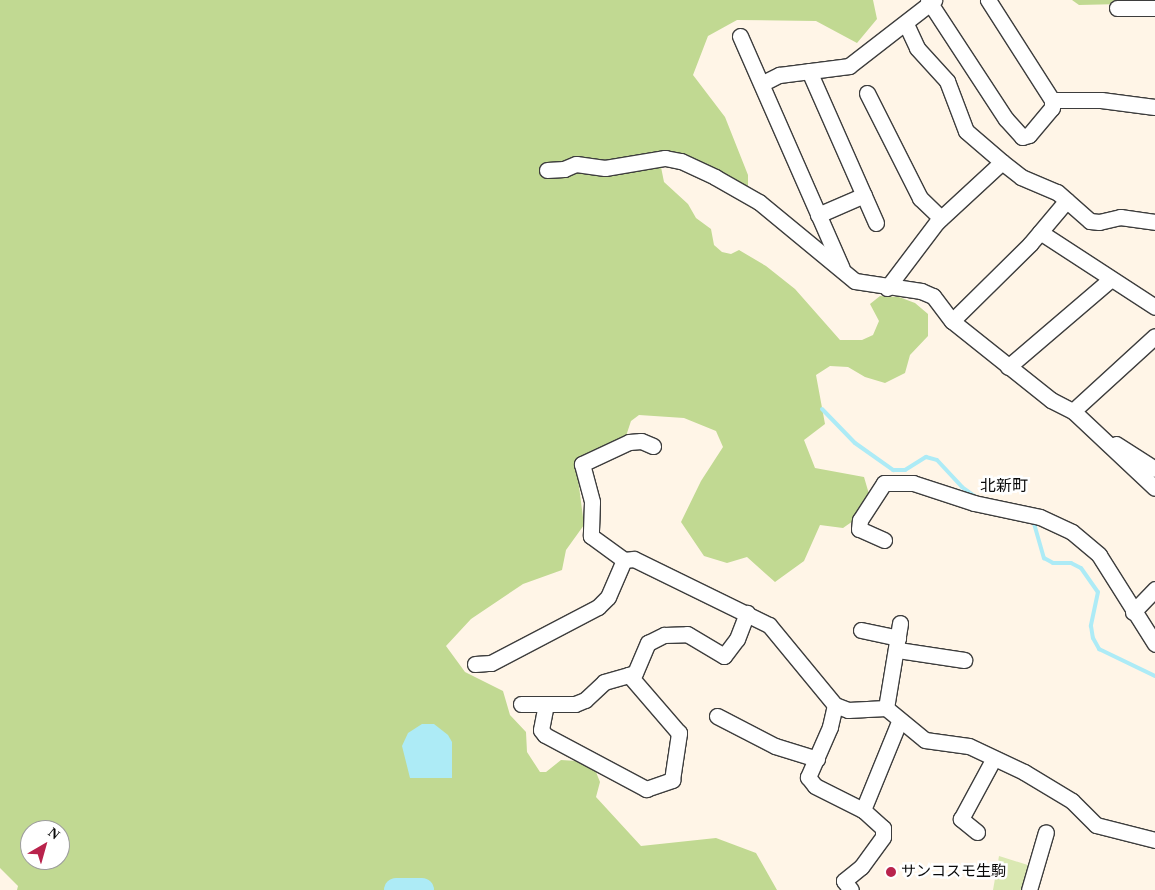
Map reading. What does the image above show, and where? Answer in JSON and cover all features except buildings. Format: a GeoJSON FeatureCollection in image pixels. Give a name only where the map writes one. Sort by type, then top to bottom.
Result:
{"type":"FeatureCollection","features":[{"type":"Feature","properties":{"kind":"street"},"geometry":{"type":"LineString","coordinates":[[762,83],[779,75],[849,66],[906,24],[931,1],[1000,112],[1022,137],[1029,135],[1052,108],[1052,100],[988,0]]}},
{"type":"Feature","properties":{"kind":"street"},"geometry":{"type":"LineString","coordinates":[[1117,8],[1155,8]]}},
{"type":"Feature","properties":{"kind":"street"},"geometry":{"type":"LineString","coordinates":[[906,24],[917,48],[950,87],[954,105],[966,131],[1002,162],[1021,177],[1050,188],[1067,200],[1090,221],[1099,222],[1120,217],[1155,222]]}},
{"type":"Feature","properties":{"kind":"street"},"geometry":{"type":"LineString","coordinates":[[740,36],[843,272]]}},
{"type":"Feature","properties":{"kind":"street"},"geometry":{"type":"LineString","coordinates":[[809,71],[876,223]]}},
{"type":"Feature","properties":{"kind":"street"},"geometry":{"type":"LineString","coordinates":[[867,92],[920,198],[941,218]]}},
{"type":"Feature","properties":{"kind":"street"},"geometry":{"type":"LineString","coordinates":[[1052,100],[1084,98],[1155,107]]}},
{"type":"Feature","properties":{"kind":"street"},"geometry":{"type":"LineString","coordinates":[[547,170],[564,169],[576,164],[605,168],[652,159],[681,161],[759,202],[855,281],[887,288],[929,293],[952,321],[1008,368],[1051,400],[1073,411],[1155,488]]}},
{"type":"Feature","properties":{"kind":"street"},"geometry":{"type":"LineString","coordinates":[[887,288],[941,218],[1002,162]]}},
{"type":"Feature","properties":{"kind":"street"},"geometry":{"type":"LineString","coordinates":[[818,215],[864,195]]}},
{"type":"Feature","properties":{"kind":"street"},"geometry":{"type":"LineString","coordinates":[[952,321],[1040,232],[1067,200]]}},
{"type":"Feature","properties":{"kind":"street"},"geometry":{"type":"LineString","coordinates":[[1040,232],[1155,307]]}},
{"type":"Feature","properties":{"kind":"street"},"geometry":{"type":"LineString","coordinates":[[1008,368],[1111,279]]}},
{"type":"Feature","properties":{"kind":"street"},"geometry":{"type":"LineString","coordinates":[[1073,411],[1155,336]]}},
{"type":"Feature","properties":{"kind":"street"},"geometry":{"type":"LineString","coordinates":[[1097,434],[1155,469]]}},
{"type":"Feature","properties":{"kind":"street"},"geometry":{"type":"LineString","coordinates":[[653,446],[641,441],[630,442],[582,464],[592,502],[591,536],[624,560],[634,559],[769,625],[835,705],[848,710],[886,708]]}},
{"type":"Feature","properties":{"kind":"street"},"geometry":{"type":"LineString","coordinates":[[884,540],[859,529],[860,520],[884,483],[913,482],[974,504],[1040,517],[1086,541],[1099,555],[1133,612],[1155,644]]}},
{"type":"Feature","properties":{"kind":"street"},"geometry":{"type":"LineString","coordinates":[[475,664],[491,663],[598,607],[608,598],[624,560]]}},
{"type":"Feature","properties":{"kind":"street"},"geometry":{"type":"LineString","coordinates":[[1133,612],[1155,589]]}},
{"type":"Feature","properties":{"kind":"street"},"geometry":{"type":"LineString","coordinates":[[521,704],[575,704],[585,700],[604,682],[636,673],[648,643],[664,635],[687,634],[724,656],[738,638],[747,613]]}},
{"type":"Feature","properties":{"kind":"street"},"geometry":{"type":"LineString","coordinates":[[862,630],[899,637],[964,660]]}},
{"type":"Feature","properties":{"kind":"street"},"geometry":{"type":"LineString","coordinates":[[886,708],[899,637]]}},
{"type":"Feature","properties":{"kind":"street"},"geometry":{"type":"LineString","coordinates":[[546,704],[541,730],[545,735],[646,789],[672,780],[678,733],[629,676]]}},
{"type":"Feature","properties":{"kind":"street"},"geometry":{"type":"LineString","coordinates":[[835,705],[817,759],[808,777],[815,786],[863,810],[883,828],[883,837],[861,867],[844,881],[851,890]]}},
{"type":"Feature","properties":{"kind":"street"},"geometry":{"type":"LineString","coordinates":[[886,708],[899,722],[925,740],[969,746],[1060,792],[1096,826],[1155,840]]}},
{"type":"Feature","properties":{"kind":"street"},"geometry":{"type":"LineString","coordinates":[[717,716],[775,746],[817,759]]}},
{"type":"Feature","properties":{"kind":"street"},"geometry":{"type":"LineString","coordinates":[[863,810],[899,722]]}},
{"type":"Feature","properties":{"kind":"street"},"geometry":{"type":"LineString","coordinates":[[977,832],[961,819],[994,758]]}},
{"type":"Feature","properties":{"kind":"street"},"geometry":{"type":"LineString","coordinates":[[1029,890],[1046,832]]}},
{"type":"Feature","properties":{"kind":"green space"},"geometry":{"type":"Polygon","coordinates":[[[0,0],[873,0],[877,19],[857,43],[816,21],[737,20],[708,36],[693,75],[725,117],[748,175],[748,188],[669,155],[661,167],[664,182],[688,204],[696,218],[711,229],[714,245],[722,252],[731,254],[739,250],[766,266],[795,289],[840,340],[862,340],[873,335],[879,321],[870,304],[880,296],[899,297],[915,303],[928,314],[928,336],[910,355],[905,373],[885,383],[865,377],[848,367],[830,366],[816,375],[825,424],[804,440],[815,468],[864,477],[869,494],[853,521],[843,528],[820,525],[804,561],[775,582],[747,557],[727,563],[704,556],[681,522],[701,481],[723,447],[716,431],[684,418],[639,415],[631,421],[626,436],[576,463],[584,525],[566,550],[562,570],[523,584],[471,619],[446,646],[465,672],[503,691],[510,715],[526,732],[527,752],[540,772],[546,772],[561,760],[577,761],[594,767],[600,782],[596,797],[641,846],[716,838],[756,853],[777,890],[17,890],[18,886],[0,868],[0,0]]]}},
{"type":"Feature","properties":{"kind":"green space"},"geometry":{"type":"Polygon","coordinates":[[[1072,0],[1121,0],[1121,4],[1079,5],[1072,0]]]}},
{"type":"Feature","properties":{"kind":"green space"},"geometry":{"type":"Polygon","coordinates":[[[999,856],[1031,866],[1024,890],[993,890],[999,856]]]}},
{"type":"Feature","properties":{"kind":"water"},"geometry":{"type":"Polygon","coordinates":[[[422,724],[434,724],[448,735],[452,742],[452,778],[410,778],[402,746],[408,733],[422,724]]]}},
{"type":"Feature","properties":{"kind":"waterway"},"geometry":{"type":"LineString","coordinates":[[822,409],[855,443],[893,470],[905,470],[926,457],[937,460],[962,487],[977,498]]}},
{"type":"Feature","properties":{"kind":"waterway"},"geometry":{"type":"LineString","coordinates":[[1033,520],[1044,558],[1053,563],[1071,563],[1081,568],[1098,592],[1091,626],[1093,638],[1099,649],[1155,676]]}},
{"type":"Feature","properties":{"kind":"waterway"},"geometry":{"type":"LineString","coordinates":[[396,890],[422,890]]}},
{"type":"Feature","properties":{"kind":"place","name":"サンコスモ生駒"},"geometry":{"type":"Point","coordinates":[891,872]}},
{"type":"Feature","properties":{"kind":"district","name":"北新町"},"geometry":{"type":"Point","coordinates":[1004,486]}}]}
